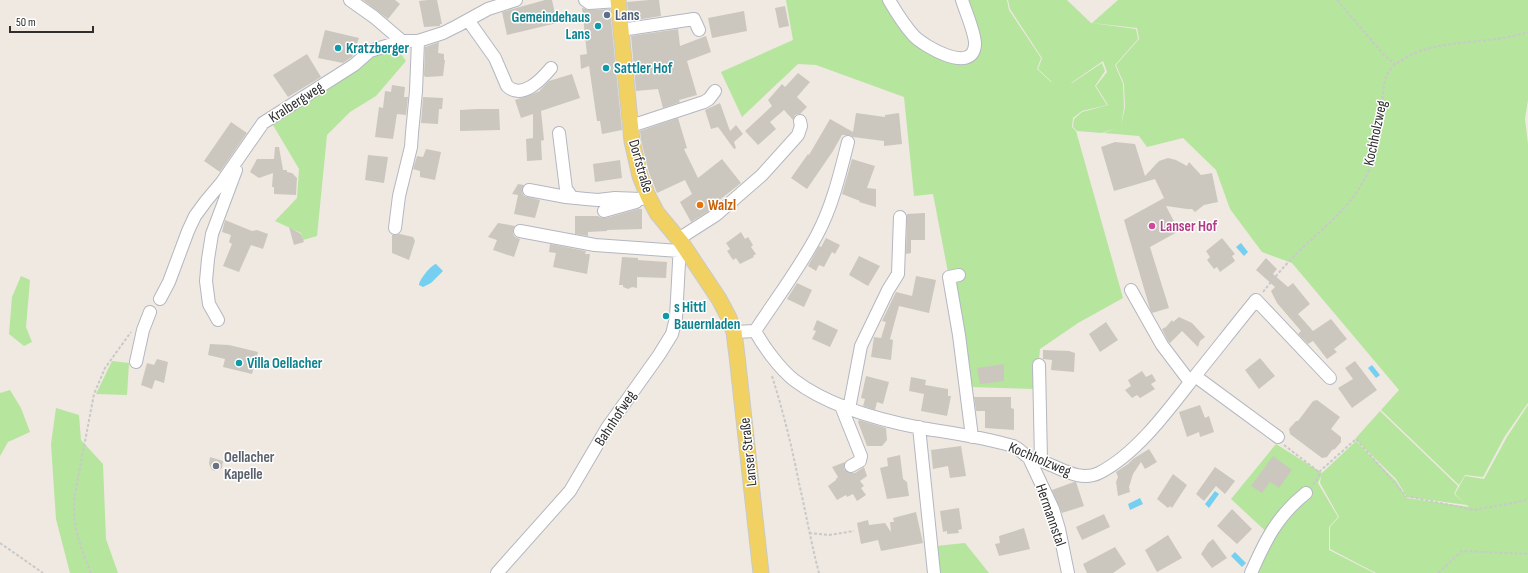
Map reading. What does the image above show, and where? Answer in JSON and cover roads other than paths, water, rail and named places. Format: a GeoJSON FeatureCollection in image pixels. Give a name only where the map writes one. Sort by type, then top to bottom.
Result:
{"type":"FeatureCollection","features":[{"type":"Feature","properties":{"kind":"main road","name":"Dorfstraße"},"geometry":{"type":"LineString","coordinates":[[618,1],[632,141],[645,198],[657,213],[680,250],[719,299],[729,318],[734,332]]}},
{"type":"Feature","properties":{"kind":"main road","name":"Lanser Straße"},"geometry":{"type":"LineString","coordinates":[[734,332],[738,356],[761,573]]}},
{"type":"Feature","properties":{"kind":"street"},"geometry":{"type":"LineString","coordinates":[[350,0],[374,17],[402,41]]}},
{"type":"Feature","properties":{"kind":"street","name":"Kralbergweg"},"geometry":{"type":"LineString","coordinates":[[160,299],[169,282],[188,230],[195,216],[222,182],[263,123],[354,65],[370,51],[402,41],[418,41],[443,33],[494,6],[516,0]]}},
{"type":"Feature","properties":{"kind":"street"},"geometry":{"type":"LineString","coordinates":[[585,0],[590,3],[618,1]]}},
{"type":"Feature","properties":{"kind":"street"},"geometry":{"type":"LineString","coordinates":[[889,0],[905,25],[915,37],[945,56],[958,58],[969,55],[975,46],[974,35],[962,0]]}},
{"type":"Feature","properties":{"kind":"street"},"geometry":{"type":"LineString","coordinates":[[621,30],[694,19],[699,30]]}},
{"type":"Feature","properties":{"kind":"street"},"geometry":{"type":"LineString","coordinates":[[468,20],[495,58],[507,86],[510,88],[520,91],[533,86],[542,80],[551,68]]}},
{"type":"Feature","properties":{"kind":"street"},"geometry":{"type":"LineString","coordinates":[[395,228],[399,196],[412,133],[416,91],[418,41]]}},
{"type":"Feature","properties":{"kind":"street"},"geometry":{"type":"LineString","coordinates":[[630,126],[709,100],[714,91]]}},
{"type":"Feature","properties":{"kind":"street"},"geometry":{"type":"LineString","coordinates":[[680,250],[683,236],[716,215],[762,175],[798,135],[801,126],[800,121]]}},
{"type":"Feature","properties":{"kind":"street"},"geometry":{"type":"LineString","coordinates":[[559,133],[566,189],[572,197]]}},
{"type":"Feature","properties":{"kind":"street"},"geometry":{"type":"LineString","coordinates":[[734,332],[755,331],[800,264],[818,234],[836,187],[848,142]]}},
{"type":"Feature","properties":{"kind":"street"},"geometry":{"type":"LineString","coordinates":[[218,320],[210,304],[206,281],[208,259],[212,234],[242,152]]}},
{"type":"Feature","properties":{"kind":"street"},"geometry":{"type":"LineString","coordinates":[[529,190],[598,200],[615,198],[645,198]]}},
{"type":"Feature","properties":{"kind":"street"},"geometry":{"type":"LineString","coordinates":[[604,211],[645,198]]}},
{"type":"Feature","properties":{"kind":"street"},"geometry":{"type":"LineString","coordinates":[[851,466],[860,461],[861,456],[845,408],[861,346],[888,290],[898,274],[900,217]]}},
{"type":"Feature","properties":{"kind":"street"},"geometry":{"type":"LineString","coordinates":[[520,231],[595,244],[680,250]]}},
{"type":"Feature","properties":{"kind":"street"},"geometry":{"type":"LineString","coordinates":[[620,252],[680,250]]}},
{"type":"Feature","properties":{"kind":"street","name":"Bahnhofweg"},"geometry":{"type":"LineString","coordinates":[[497,573],[570,491],[618,412],[668,341],[676,323],[680,250]]}},
{"type":"Feature","properties":{"kind":"street"},"geometry":{"type":"LineString","coordinates":[[959,275],[949,277],[959,335],[972,437]]}},
{"type":"Feature","properties":{"kind":"street"},"geometry":{"type":"LineString","coordinates":[[1131,290],[1162,345],[1193,379],[1278,437]]}},
{"type":"Feature","properties":{"kind":"street","name":"Kochholzweg"},"geometry":{"type":"LineString","coordinates":[[755,331],[764,348],[793,379],[845,408],[919,427],[1015,447],[1029,458],[1041,461],[1063,472],[1090,476],[1098,474],[1120,460],[1168,412],[1256,300],[1330,378]]}},
{"type":"Feature","properties":{"kind":"street"},"geometry":{"type":"LineString","coordinates":[[136,362],[143,330],[150,312]]}},
{"type":"Feature","properties":{"kind":"street"},"geometry":{"type":"LineString","coordinates":[[1040,365],[1041,461]]}},
{"type":"Feature","properties":{"kind":"street"},"geometry":{"type":"LineString","coordinates":[[919,427],[934,573]]}},
{"type":"Feature","properties":{"kind":"street","name":"Hermannstal"},"geometry":{"type":"LineString","coordinates":[[1029,458],[1057,522],[1068,573]]}},
{"type":"Feature","properties":{"kind":"street"},"geometry":{"type":"LineString","coordinates":[[1251,573],[1265,541],[1273,528],[1291,506],[1306,493]]}},
{"type":"Feature","properties":{"kind":"water"},"geometry":{"type":"Polygon","coordinates":[[[1241,243],[1248,252],[1244,256],[1236,247],[1241,243]]]}},
{"type":"Feature","properties":{"kind":"water"},"geometry":{"type":"Polygon","coordinates":[[[436,264],[443,271],[431,283],[423,287],[419,285],[426,273],[436,264]]]}},
{"type":"Feature","properties":{"kind":"water"},"geometry":{"type":"Polygon","coordinates":[[[1372,365],[1380,375],[1376,378],[1368,368],[1372,365]]]}},
{"type":"Feature","properties":{"kind":"water"},"geometry":{"type":"Polygon","coordinates":[[[1215,491],[1219,494],[1209,508],[1205,504],[1215,491]]]}},
{"type":"Feature","properties":{"kind":"water"},"geometry":{"type":"Polygon","coordinates":[[[1140,498],[1143,504],[1130,510],[1128,504],[1140,498]]]}},
{"type":"Feature","properties":{"kind":"water"},"geometry":{"type":"Polygon","coordinates":[[[1235,552],[1246,563],[1242,567],[1231,556],[1235,552]]]}},
{"type":"Feature","properties":{"kind":"place","name":"Lans"},"geometry":{"type":"Point","coordinates":[607,15]}},
{"type":"Feature","properties":{"kind":"place","name":"Gemeindehaus Lans"},"geometry":{"type":"Point","coordinates":[598,26]}},
{"type":"Feature","properties":{"kind":"place","name":"Kratzberger"},"geometry":{"type":"Point","coordinates":[338,48]}},
{"type":"Feature","properties":{"kind":"place","name":"Sattler Hof"},"geometry":{"type":"Point","coordinates":[606,68]}},
{"type":"Feature","properties":{"kind":"place","name":"Walzl"},"geometry":{"type":"Point","coordinates":[700,205]}},
{"type":"Feature","properties":{"kind":"place","name":"Lanser Hof"},"geometry":{"type":"Point","coordinates":[1152,226]}},
{"type":"Feature","properties":{"kind":"place","name":"s Hittl Bauernladen"},"geometry":{"type":"Point","coordinates":[666,316]}},
{"type":"Feature","properties":{"kind":"place","name":"Villa Oellacher"},"geometry":{"type":"Point","coordinates":[239,363]}},
{"type":"Feature","properties":{"kind":"place","name":"Oellacher Kapelle"},"geometry":{"type":"Point","coordinates":[216,466]}}]}
